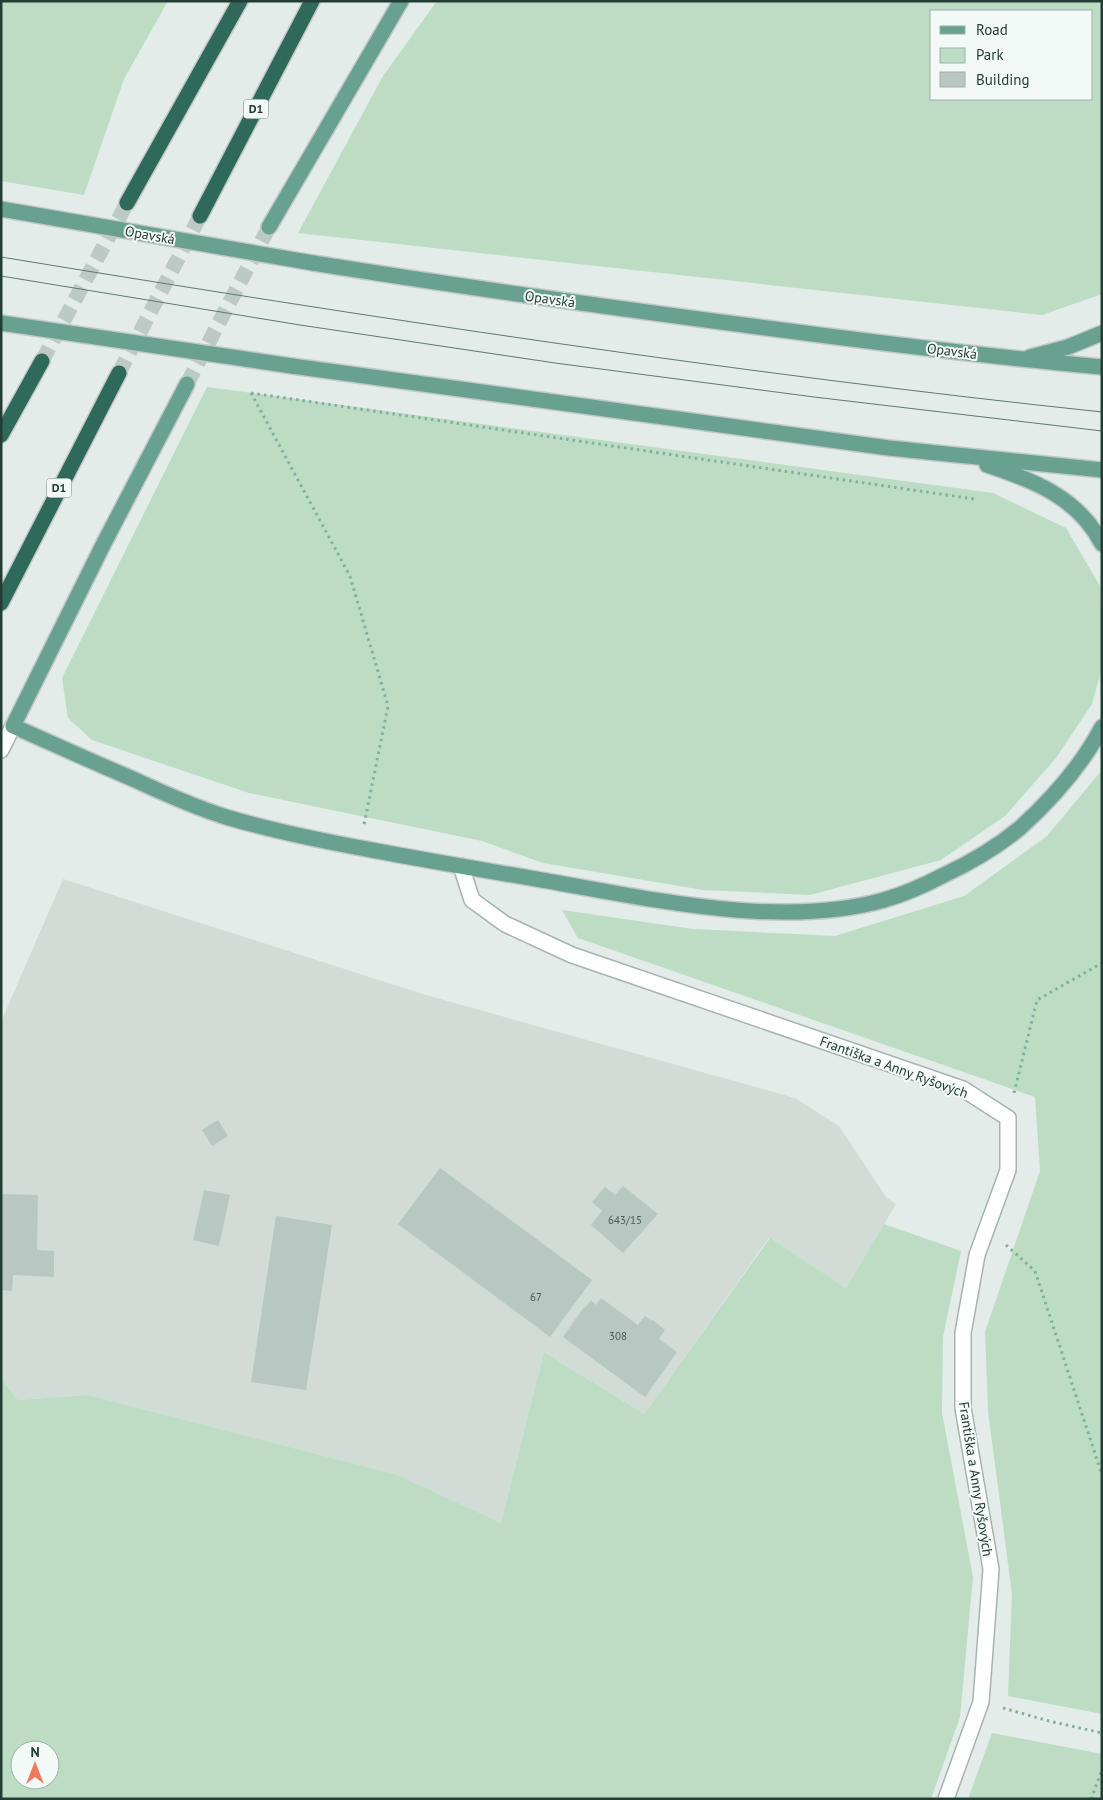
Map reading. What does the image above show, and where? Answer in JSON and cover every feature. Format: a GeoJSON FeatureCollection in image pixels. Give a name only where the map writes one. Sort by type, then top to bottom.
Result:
{"type":"FeatureCollection","features":[{"type":"Feature","properties":{"kind":"highway"},"geometry":{"type":"LineString","coordinates":[[127,203],[240,1]]}},
{"type":"Feature","properties":{"kind":"highway","name":"D1"},"geometry":{"type":"LineString","coordinates":[[200,216],[312,1]]}},
{"type":"Feature","properties":{"kind":"highway"},"geometry":{"type":"LineString","coordinates":[[1,436],[42,361]]}},
{"type":"Feature","properties":{"kind":"highway","name":"D1"},"geometry":{"type":"LineString","coordinates":[[1,603],[119,373]]}},
{"type":"Feature","properties":{"kind":"main road"},"geometry":{"type":"LineString","coordinates":[[268,227],[401,1]]}},
{"type":"Feature","properties":{"kind":"main road","name":"Opavská"},"geometry":{"type":"LineString","coordinates":[[1,209],[313,264],[604,307],[1022,360],[1102,367]]}},
{"type":"Feature","properties":{"kind":"main road"},"geometry":{"type":"LineString","coordinates":[[1,323],[292,366],[960,456],[1102,470]]}},
{"type":"Feature","properties":{"kind":"main road"},"geometry":{"type":"LineString","coordinates":[[1022,360],[1068,347],[1102,333]]}},
{"type":"Feature","properties":{"kind":"main road"},"geometry":{"type":"LineString","coordinates":[[187,384],[109,534],[13,726],[188,804],[263,828],[360,848],[641,897],[729,909],[788,912],[819,910],[882,900],[907,892],[960,868],[1007,838],[1034,815],[1057,791],[1086,754],[1102,727]]}},
{"type":"Feature","properties":{"kind":"main road"},"geometry":{"type":"LineString","coordinates":[[960,456],[1013,474],[1053,492],[1065,500],[1086,520],[1102,544]]}},
{"type":"Feature","properties":{"kind":"street"},"geometry":{"type":"LineString","coordinates":[[1,750],[13,726]]}},
{"type":"Feature","properties":{"kind":"street","name":"Františka a Anny Ryšových"},"geometry":{"type":"LineString","coordinates":[[461,866],[472,900],[505,924],[581,958],[963,1089],[1008,1118],[1008,1170],[977,1256],[963,1333],[963,1408],[991,1569],[981,1702],[946,1799]]}},
{"type":"Feature","properties":{"kind":"path"},"geometry":{"type":"LineString","coordinates":[[360,848],[388,706],[350,576],[251,393],[974,499]]}},
{"type":"Feature","properties":{"kind":"path"},"geometry":{"type":"LineString","coordinates":[[1008,1118],[1036,1000],[1102,963]]}},
{"type":"Feature","properties":{"kind":"path"},"geometry":{"type":"LineString","coordinates":[[987,1228],[1035,1271],[1102,1475]]}},
{"type":"Feature","properties":{"kind":"path"},"geometry":{"type":"LineString","coordinates":[[981,1702],[1049,1721],[1102,1733]]}},
{"type":"Feature","properties":{"kind":"path"},"geometry":{"type":"LineString","coordinates":[[1091,1799],[1102,1770]]}},
{"type":"Feature","properties":{"kind":"shaded area"},"geometry":{"type":"Polygon","coordinates":[[[63,879],[426,995],[795,1098],[839,1126],[886,1197],[896,1204],[846,1288],[769,1238],[644,1414],[544,1352],[501,1523],[398,1475],[88,1395],[18,1400],[1,1379],[1,1022],[63,879]]]}},
{"type":"Feature","properties":{"kind":"green space"},"geometry":{"type":"Polygon","coordinates":[[[1,1],[168,1],[124,79],[84,195],[1,181],[1,1]]]}},
{"type":"Feature","properties":{"kind":"green space"},"geometry":{"type":"Polygon","coordinates":[[[437,1],[1102,1],[1102,294],[1042,315],[298,233],[383,76],[437,1]]]}},
{"type":"Feature","properties":{"kind":"green space"},"geometry":{"type":"Polygon","coordinates":[[[207,387],[993,493],[1066,528],[1100,586],[1102,668],[1092,704],[1056,758],[1005,816],[941,860],[810,895],[703,890],[543,863],[482,841],[249,793],[92,740],[68,718],[62,678],[207,387]]]}},
{"type":"Feature","properties":{"kind":"green space"},"geometry":{"type":"Polygon","coordinates":[[[1102,770],[1102,1714],[1008,1696],[1012,1594],[988,1411],[985,1332],[1040,1171],[1035,1097],[578,938],[562,910],[693,929],[835,936],[964,896],[1047,836],[1102,770]]]}},
{"type":"Feature","properties":{"kind":"green space"},"geometry":{"type":"Polygon","coordinates":[[[884,1224],[961,1251],[943,1337],[942,1413],[973,1577],[960,1717],[931,1799],[1,1799],[1,1379],[18,1400],[88,1395],[398,1475],[501,1523],[544,1352],[644,1414],[770,1238],[846,1288],[884,1224]]]}},
{"type":"Feature","properties":{"kind":"green space"},"geometry":{"type":"Polygon","coordinates":[[[992,1733],[1102,1754],[1102,1799],[968,1799],[992,1733]]]}},
{"type":"Feature","properties":{"kind":"building"},"geometry":{"type":"Polygon","coordinates":[[[218,1120],[228,1136],[212,1146],[202,1130],[218,1120]]]}},
{"type":"Feature","properties":{"kind":"building"},"geometry":{"type":"Polygon","coordinates":[[[440,1168],[592,1280],[550,1337],[398,1224],[440,1168]]]}},
{"type":"Feature","properties":{"kind":"building"},"geometry":{"type":"Polygon","coordinates":[[[623,1186],[658,1214],[623,1253],[591,1225],[602,1211],[592,1202],[605,1187],[615,1195],[623,1186]]]}},
{"type":"Feature","properties":{"kind":"building"},"geometry":{"type":"Polygon","coordinates":[[[204,1190],[230,1195],[219,1246],[193,1240],[204,1190]]]}},
{"type":"Feature","properties":{"kind":"building"},"geometry":{"type":"Polygon","coordinates":[[[1,1194],[38,1195],[37,1250],[54,1251],[54,1277],[13,1275],[12,1291],[1,1290],[1,1194]]]}},
{"type":"Feature","properties":{"kind":"building"},"geometry":{"type":"Polygon","coordinates":[[[276,1216],[332,1225],[306,1390],[251,1382],[276,1216]]]}},
{"type":"Feature","properties":{"kind":"building"},"geometry":{"type":"Polygon","coordinates":[[[601,1298],[638,1325],[645,1316],[653,1320],[665,1330],[659,1339],[677,1352],[645,1397],[563,1337],[584,1307],[591,1300],[596,1305],[601,1298]]]}},
{"type":"Feature","properties":{"kind":"tunnel"},"geometry":{"type":"LineString","coordinates":[[42,361],[127,203]]}},
{"type":"Feature","properties":{"kind":"tunnel"},"geometry":{"type":"LineString","coordinates":[[119,373],[200,216]]}},
{"type":"Feature","properties":{"kind":"tunnel"},"geometry":{"type":"LineString","coordinates":[[187,384],[269,227]]}},
{"type":"Feature","properties":{"kind":"tram line"},"geometry":{"type":"LineString","coordinates":[[1,257],[413,322],[688,362],[964,397],[1102,412]]}},
{"type":"Feature","properties":{"kind":"tram line"},"geometry":{"type":"LineString","coordinates":[[1,276],[300,325],[555,363],[814,397],[1102,431]]}}]}
